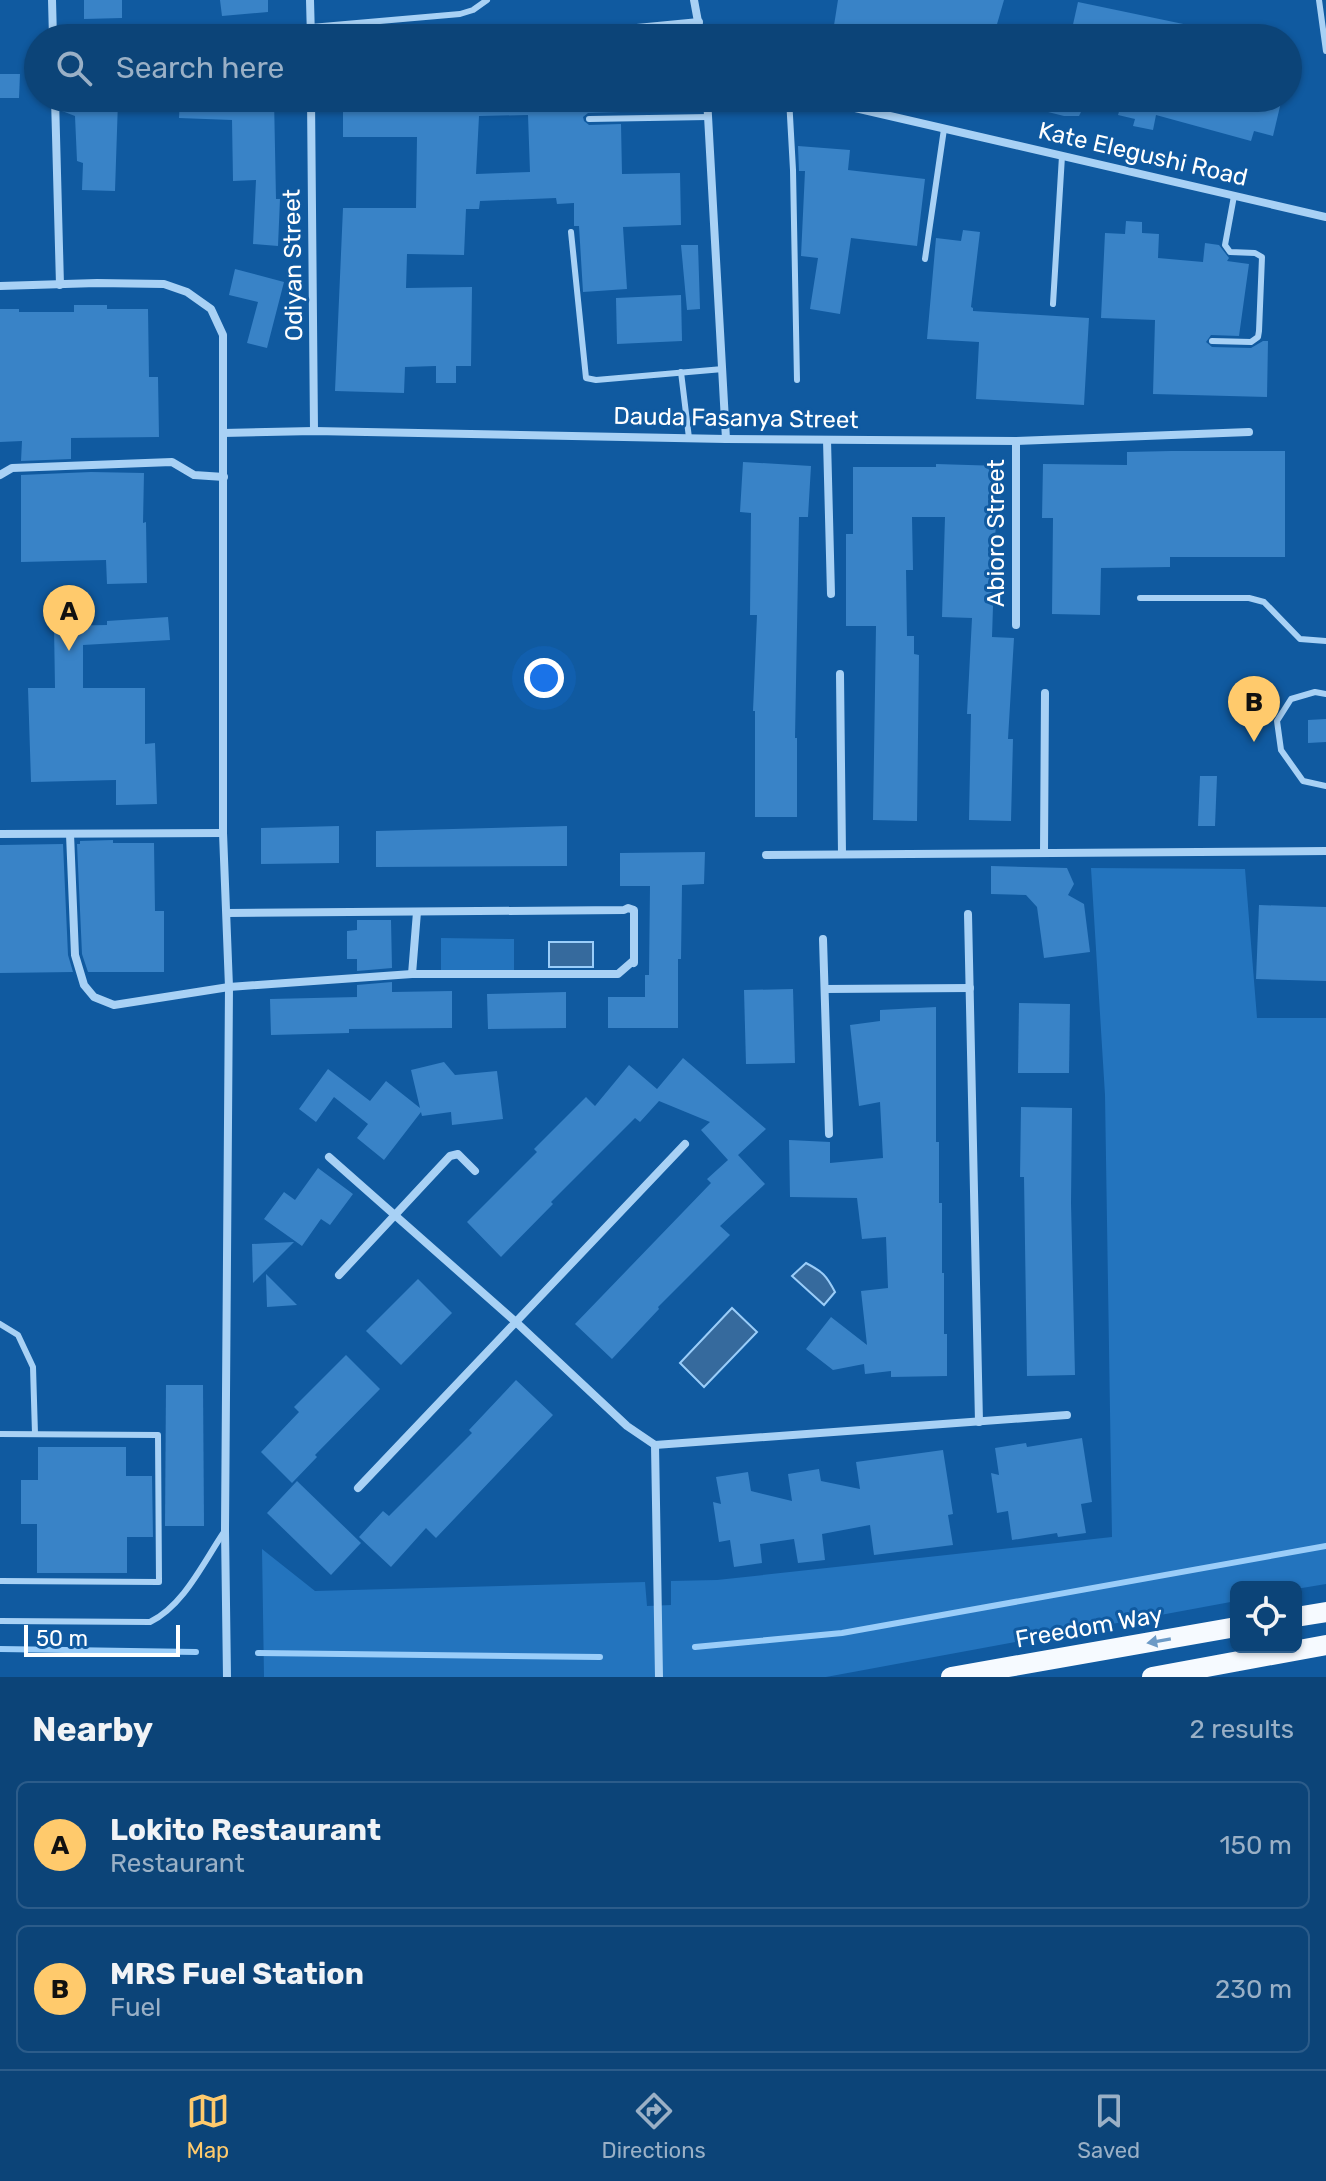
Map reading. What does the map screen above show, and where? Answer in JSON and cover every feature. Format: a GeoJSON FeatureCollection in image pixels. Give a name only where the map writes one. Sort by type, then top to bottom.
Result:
{"type":"FeatureCollection","features":[{"type":"Feature","properties":{"kind":"main road"},"geometry":{"type":"LineString","coordinates":[[1302,1616],[1326,1612]]}},
{"type":"Feature","properties":{"kind":"main road","name":"Freedom Way"},"geometry":{"type":"LineString","coordinates":[[951,1677],[1230,1628]]}},
{"type":"Feature","properties":{"kind":"main road"},"geometry":{"type":"LineString","coordinates":[[1152,1677],[1326,1645]]}},
{"type":"Feature","properties":{"kind":"street"},"geometry":{"type":"LineString","coordinates":[[52,0],[53,24]]}},
{"type":"Feature","properties":{"kind":"street"},"geometry":{"type":"LineString","coordinates":[[310,0],[311,24]]}},
{"type":"Feature","properties":{"kind":"street"},"geometry":{"type":"LineString","coordinates":[[678,24],[699,22],[694,0]]}},
{"type":"Feature","properties":{"kind":"street"},"geometry":{"type":"LineString","coordinates":[[55,112],[60,285]]}},
{"type":"Feature","properties":{"kind":"street","name":"Odiyan Street"},"geometry":{"type":"LineString","coordinates":[[311,112],[314,431]]}},
{"type":"Feature","properties":{"kind":"street"},"geometry":{"type":"LineString","coordinates":[[708,112],[726,439]]}},
{"type":"Feature","properties":{"kind":"street","name":"Kate Elegushi Road"},"geometry":{"type":"LineString","coordinates":[[872,112],[1326,217]]}},
{"type":"Feature","properties":{"kind":"street"},"geometry":{"type":"LineString","coordinates":[[0,286],[164,284],[187,292],[211,309],[223,335],[223,833],[229,987],[225,1530],[227,1677]]}},
{"type":"Feature","properties":{"kind":"street","name":"Dauda Fasanya Street"},"geometry":{"type":"LineString","coordinates":[[223,433],[314,431],[1016,441],[1249,432]]}},
{"type":"Feature","properties":{"kind":"street"},"geometry":{"type":"LineString","coordinates":[[827,440],[831,594]]}},
{"type":"Feature","properties":{"kind":"street","name":"Abioro Street"},"geometry":{"type":"LineString","coordinates":[[1016,441],[1016,625]]}},
{"type":"Feature","properties":{"kind":"street"},"geometry":{"type":"LineString","coordinates":[[0,475],[12,468],[172,462],[194,475],[224,477]]}},
{"type":"Feature","properties":{"kind":"street"},"geometry":{"type":"LineString","coordinates":[[840,674],[842,854]]}},
{"type":"Feature","properties":{"kind":"street"},"geometry":{"type":"LineString","coordinates":[[1044,853],[1045,693]]}},
{"type":"Feature","properties":{"kind":"street"},"geometry":{"type":"LineString","coordinates":[[0,834],[223,833]]}},
{"type":"Feature","properties":{"kind":"street"},"geometry":{"type":"LineString","coordinates":[[70,834],[75,955],[84,985],[94,997],[114,1005],[229,987],[412,974],[618,974],[634,963],[634,910],[628,908],[227,913]]}},
{"type":"Feature","properties":{"kind":"street"},"geometry":{"type":"LineString","coordinates":[[766,855],[1326,851]]}},
{"type":"Feature","properties":{"kind":"street"},"geometry":{"type":"LineString","coordinates":[[412,974],[417,912]]}},
{"type":"Feature","properties":{"kind":"street"},"geometry":{"type":"LineString","coordinates":[[968,914],[979,1422]]}},
{"type":"Feature","properties":{"kind":"street"},"geometry":{"type":"LineString","coordinates":[[823,939],[829,1134]]}},
{"type":"Feature","properties":{"kind":"street"},"geometry":{"type":"LineString","coordinates":[[825,989],[970,988]]}},
{"type":"Feature","properties":{"kind":"street"},"geometry":{"type":"LineString","coordinates":[[358,1488],[685,1144]]}},
{"type":"Feature","properties":{"kind":"street"},"geometry":{"type":"LineString","coordinates":[[339,1275],[453,1154],[458,1154],[475,1171]]}},
{"type":"Feature","properties":{"kind":"street"},"geometry":{"type":"LineString","coordinates":[[329,1157],[517,1323],[627,1426],[655,1445],[1067,1415]]}},
{"type":"Feature","properties":{"kind":"street"},"geometry":{"type":"LineString","coordinates":[[655,1445],[659,1677]]}},
{"type":"Feature","properties":{"kind":"lane"},"geometry":{"type":"LineString","coordinates":[[345,24],[460,14],[473,10],[487,0]]}},
{"type":"Feature","properties":{"kind":"lane"},"geometry":{"type":"LineString","coordinates":[[1319,0],[1326,51]]}},
{"type":"Feature","properties":{"kind":"lane"},"geometry":{"type":"LineString","coordinates":[[790,112],[797,380]]}},
{"type":"Feature","properties":{"kind":"lane"},"geometry":{"type":"LineString","coordinates":[[589,119],[708,117]]}},
{"type":"Feature","properties":{"kind":"lane"},"geometry":{"type":"LineString","coordinates":[[925,259],[944,129]]}},
{"type":"Feature","properties":{"kind":"lane"},"geometry":{"type":"LineString","coordinates":[[1053,304],[1062,156]]}},
{"type":"Feature","properties":{"kind":"lane"},"geometry":{"type":"LineString","coordinates":[[1212,341],[1251,342],[1258,337],[1259,331],[1262,257],[1255,253],[1230,252],[1225,245],[1234,196]]}},
{"type":"Feature","properties":{"kind":"lane"},"geometry":{"type":"LineString","coordinates":[[571,232],[586,378],[596,380],[723,369]]}},
{"type":"Feature","properties":{"kind":"lane"},"geometry":{"type":"LineString","coordinates":[[681,372],[689,438]]}},
{"type":"Feature","properties":{"kind":"lane"},"geometry":{"type":"LineString","coordinates":[[1140,598],[1249,598],[1264,602],[1300,639],[1326,641]]}},
{"type":"Feature","properties":{"kind":"lane"},"geometry":{"type":"LineString","coordinates":[[1326,694],[1315,692],[1291,699],[1277,721],[1281,750],[1303,781],[1326,786]]}},
{"type":"Feature","properties":{"kind":"lane"},"geometry":{"type":"LineString","coordinates":[[0,1324],[18,1335],[33,1367],[35,1434]]}},
{"type":"Feature","properties":{"kind":"lane"},"geometry":{"type":"LineString","coordinates":[[0,1434],[158,1435],[159,1582],[0,1581]]}},
{"type":"Feature","properties":{"kind":"lane"},"geometry":{"type":"LineString","coordinates":[[0,1621],[150,1622],[161,1617],[177,1602],[225,1530]]}},
{"type":"Feature","properties":{"kind":"shaded area"},"geometry":{"type":"Polygon","coordinates":[[[1091,868],[1245,869],[1257,1018],[1326,1018],[1326,1584],[1302,1588],[1302,1581],[1230,1581],[1230,1602],[826,1677],[264,1677],[262,1549],[315,1591],[645,1582],[647,1606],[671,1605],[671,1581],[717,1580],[1112,1537],[1105,1095],[1091,868]]]}},
{"type":"Feature","properties":{"kind":"shaded area"},"geometry":{"type":"Polygon","coordinates":[[[441,938],[514,939],[514,976],[441,976],[441,938]]]}},
{"type":"Feature","properties":{"kind":"shaded area"},"geometry":{"type":"Polygon","coordinates":[[[549,942],[593,942],[593,967],[549,967],[549,942]]]}},
{"type":"Feature","properties":{"kind":"shaded area"},"geometry":{"type":"Polygon","coordinates":[[[806,1263],[824,1274],[835,1292],[824,1305],[792,1276],[806,1263]]]}},
{"type":"Feature","properties":{"kind":"shaded area"},"geometry":{"type":"Polygon","coordinates":[[[732,1308],[757,1332],[704,1387],[680,1363],[732,1308]]]}},
{"type":"Feature","properties":{"kind":"building"},"geometry":{"type":"Polygon","coordinates":[[[84,0],[122,0],[122,18],[84,19],[84,0]]]}},
{"type":"Feature","properties":{"kind":"building"},"geometry":{"type":"Polygon","coordinates":[[[220,0],[268,0],[268,12],[222,16],[220,0]]]}},
{"type":"Feature","properties":{"kind":"building"},"geometry":{"type":"Polygon","coordinates":[[[838,0],[1004,0],[997,24],[834,24],[838,0]]]}},
{"type":"Feature","properties":{"kind":"building"},"geometry":{"type":"Polygon","coordinates":[[[1078,2],[1183,24],[1073,24],[1078,2]]]}},
{"type":"Feature","properties":{"kind":"building"},"geometry":{"type":"Polygon","coordinates":[[[0,74],[20,74],[19,98],[0,98],[0,74]]]}},
{"type":"Feature","properties":{"kind":"building"},"geometry":{"type":"Polygon","coordinates":[[[65,112],[118,112],[115,191],[82,190],[83,163],[77,161],[75,116],[65,112]]]}},
{"type":"Feature","properties":{"kind":"building"},"geometry":{"type":"Polygon","coordinates":[[[179,112],[274,112],[276,199],[280,199],[278,246],[253,244],[256,180],[233,181],[232,120],[179,118],[179,112]]]}},
{"type":"Feature","properties":{"kind":"building"},"geometry":{"type":"Polygon","coordinates":[[[343,112],[621,112],[588,113],[583,117],[589,125],[621,124],[622,174],[680,173],[681,225],[623,227],[627,289],[583,292],[579,226],[574,226],[574,203],[557,204],[556,198],[480,201],[479,209],[466,209],[464,255],[407,254],[406,288],[472,287],[471,366],[456,366],[456,383],[436,383],[436,366],[405,367],[404,393],[335,391],[343,208],[416,208],[417,137],[343,137],[343,112]],[[528,115],[479,116],[476,174],[530,172],[528,115]]]}},
{"type":"Feature","properties":{"kind":"building"},"geometry":{"type":"Polygon","coordinates":[[[1048,112],[1081,112],[1079,116],[1048,112]]]}},
{"type":"Feature","properties":{"kind":"building"},"geometry":{"type":"Polygon","coordinates":[[[1119,112],[1279,112],[1273,136],[1254,131],[1251,141],[1156,115],[1153,130],[1133,126],[1135,119],[1118,115],[1119,112]]]}},
{"type":"Feature","properties":{"kind":"building"},"geometry":{"type":"Polygon","coordinates":[[[798,146],[850,150],[848,170],[925,179],[917,246],[851,238],[840,314],[810,309],[818,258],[801,256],[805,171],[799,171],[798,146]]]}},
{"type":"Feature","properties":{"kind":"building"},"geometry":{"type":"Polygon","coordinates":[[[1126,221],[1142,222],[1142,233],[1159,234],[1158,258],[1203,262],[1205,243],[1219,245],[1229,258],[1227,261],[1249,264],[1239,336],[1211,335],[1206,342],[1212,347],[1251,348],[1268,341],[1267,397],[1153,394],[1155,320],[1101,318],[1105,233],[1125,234],[1126,221]]]}},
{"type":"Feature","properties":{"kind":"building"},"geometry":{"type":"Polygon","coordinates":[[[963,230],[980,232],[973,311],[1089,318],[1084,405],[976,399],[979,342],[927,339],[936,238],[961,241],[963,230]]]}},
{"type":"Feature","properties":{"kind":"building"},"geometry":{"type":"Polygon","coordinates":[[[681,245],[698,245],[700,309],[687,310],[681,245]]]}},
{"type":"Feature","properties":{"kind":"building"},"geometry":{"type":"Polygon","coordinates":[[[235,269],[284,282],[267,348],[247,343],[258,302],[229,295],[235,269]]]}},
{"type":"Feature","properties":{"kind":"building"},"geometry":{"type":"Polygon","coordinates":[[[681,295],[682,341],[617,344],[616,298],[681,295]]]}},
{"type":"Feature","properties":{"kind":"building"},"geometry":{"type":"Polygon","coordinates":[[[74,305],[148,309],[149,377],[158,377],[159,437],[71,438],[71,459],[21,461],[22,441],[0,442],[0,309],[74,312],[74,305]]]}},
{"type":"Feature","properties":{"kind":"building"},"geometry":{"type":"Polygon","coordinates":[[[1285,451],[1285,557],[1170,557],[1170,567],[1101,568],[1100,615],[1052,614],[1053,518],[1042,518],[1043,464],[1127,465],[1127,452],[1285,451]]]}},
{"type":"Feature","properties":{"kind":"building"},"geometry":{"type":"Polygon","coordinates":[[[743,462],[811,466],[808,517],[799,517],[795,738],[797,817],[755,817],[753,711],[757,615],[750,615],[751,513],[740,512],[743,462]]]}},
{"type":"Feature","properties":{"kind":"building"},"geometry":{"type":"Polygon","coordinates":[[[936,464],[1001,466],[1000,515],[996,515],[992,637],[1014,638],[1008,739],[1013,739],[1011,821],[969,820],[971,714],[967,714],[972,618],[942,617],[945,517],[912,517],[913,570],[906,570],[907,636],[914,636],[914,654],[919,655],[917,821],[873,820],[876,626],[846,626],[846,534],[853,534],[853,467],[936,467],[936,464]]]}},
{"type":"Feature","properties":{"kind":"building"},"geometry":{"type":"Polygon","coordinates":[[[144,473],[147,583],[107,584],[106,560],[21,562],[21,475],[144,473]]]}},
{"type":"Feature","properties":{"kind":"building"},"geometry":{"type":"Polygon","coordinates":[[[168,617],[170,640],[83,645],[83,688],[145,688],[145,744],[155,743],[157,804],[116,805],[116,780],[31,782],[28,688],[55,688],[54,626],[107,625],[107,621],[168,617]]]}},
{"type":"Feature","properties":{"kind":"building"},"geometry":{"type":"Polygon","coordinates":[[[1326,719],[1326,742],[1308,743],[1308,720],[1326,719]]]}},
{"type":"Feature","properties":{"kind":"building"},"geometry":{"type":"Polygon","coordinates":[[[1200,776],[1217,776],[1215,826],[1198,826],[1200,776]]]}},
{"type":"Feature","properties":{"kind":"building"},"geometry":{"type":"Polygon","coordinates":[[[339,826],[339,863],[261,864],[261,828],[339,826]]]}},
{"type":"Feature","properties":{"kind":"building"},"geometry":{"type":"Polygon","coordinates":[[[567,826],[567,866],[376,867],[376,831],[567,826]]]}},
{"type":"Feature","properties":{"kind":"building"},"geometry":{"type":"Polygon","coordinates":[[[113,840],[113,843],[154,843],[155,911],[164,911],[164,972],[88,972],[82,954],[77,844],[80,841],[113,840]]]}},
{"type":"Feature","properties":{"kind":"building"},"geometry":{"type":"Polygon","coordinates":[[[63,844],[68,955],[73,972],[0,973],[0,845],[63,844]]]}},
{"type":"Feature","properties":{"kind":"building"},"geometry":{"type":"Polygon","coordinates":[[[705,852],[704,884],[682,885],[678,1028],[608,1028],[608,997],[645,997],[645,975],[649,975],[650,886],[620,886],[620,853],[705,852]]]}},
{"type":"Feature","properties":{"kind":"building"},"geometry":{"type":"Polygon","coordinates":[[[991,866],[1067,868],[1074,884],[1068,895],[1084,904],[1090,952],[1044,958],[1037,907],[1026,895],[991,894],[991,866]]]}},
{"type":"Feature","properties":{"kind":"building"},"geometry":{"type":"Polygon","coordinates":[[[1259,905],[1326,907],[1326,981],[1256,979],[1259,905]]]}},
{"type":"Feature","properties":{"kind":"building"},"geometry":{"type":"Polygon","coordinates":[[[357,920],[391,920],[392,968],[357,971],[357,959],[347,959],[347,931],[357,930],[357,920]]]}},
{"type":"Feature","properties":{"kind":"building"},"geometry":{"type":"Polygon","coordinates":[[[392,982],[392,992],[452,991],[452,1028],[349,1029],[349,1033],[271,1035],[270,999],[357,997],[357,985],[392,982]]]}},
{"type":"Feature","properties":{"kind":"building"},"geometry":{"type":"Polygon","coordinates":[[[793,989],[795,1063],[746,1064],[744,990],[793,989]]]}},
{"type":"Feature","properties":{"kind":"building"},"geometry":{"type":"Polygon","coordinates":[[[566,992],[566,1028],[488,1029],[487,994],[566,992]]]}},
{"type":"Feature","properties":{"kind":"building"},"geometry":{"type":"Polygon","coordinates":[[[1019,1003],[1070,1004],[1069,1073],[1018,1073],[1019,1003]]]}},
{"type":"Feature","properties":{"kind":"building"},"geometry":{"type":"Polygon","coordinates":[[[936,1007],[936,1142],[939,1142],[939,1203],[942,1203],[947,1376],[891,1377],[891,1371],[865,1374],[864,1364],[833,1370],[806,1349],[831,1317],[867,1345],[861,1291],[888,1288],[886,1237],[862,1239],[857,1198],[790,1197],[789,1140],[830,1142],[830,1163],[883,1158],[880,1102],[859,1106],[850,1025],[880,1021],[880,1010],[936,1007]]]}},
{"type":"Feature","properties":{"kind":"building"},"geometry":{"type":"Polygon","coordinates":[[[683,1058],[766,1129],[738,1155],[765,1184],[720,1226],[730,1235],[658,1307],[612,1359],[575,1324],[711,1183],[707,1179],[728,1160],[701,1130],[710,1122],[659,1101],[640,1122],[635,1118],[501,1257],[467,1222],[537,1152],[534,1149],[586,1097],[595,1106],[629,1065],[657,1089],[683,1058]]]}},
{"type":"Feature","properties":{"kind":"building"},"geometry":{"type":"Polygon","coordinates":[[[444,1062],[455,1075],[497,1071],[503,1119],[452,1125],[451,1112],[422,1116],[421,1112],[384,1160],[357,1138],[368,1124],[334,1097],[316,1122],[299,1109],[328,1069],[370,1101],[386,1081],[420,1108],[411,1070],[444,1062]]]}},
{"type":"Feature","properties":{"kind":"building"},"geometry":{"type":"Polygon","coordinates":[[[1021,1107],[1072,1108],[1075,1375],[1027,1376],[1024,1177],[1020,1177],[1021,1107]]]}},
{"type":"Feature","properties":{"kind":"building"},"geometry":{"type":"Polygon","coordinates":[[[318,1168],[353,1194],[330,1225],[321,1219],[302,1246],[264,1219],[284,1192],[295,1200],[318,1168]]]}},
{"type":"Feature","properties":{"kind":"building"},"geometry":{"type":"Polygon","coordinates":[[[294,1242],[253,1283],[252,1244],[294,1242]]]}},
{"type":"Feature","properties":{"kind":"building"},"geometry":{"type":"Polygon","coordinates":[[[266,1274],[297,1305],[267,1307],[266,1274]]]}},
{"type":"Feature","properties":{"kind":"building"},"geometry":{"type":"Polygon","coordinates":[[[418,1279],[452,1313],[401,1365],[366,1331],[418,1279]]]}},
{"type":"Feature","properties":{"kind":"building"},"geometry":{"type":"Polygon","coordinates":[[[346,1355],[380,1389],[292,1483],[261,1452],[299,1412],[294,1407],[346,1355]]]}},
{"type":"Feature","properties":{"kind":"building"},"geometry":{"type":"Polygon","coordinates":[[[516,1380],[553,1415],[436,1538],[426,1528],[391,1567],[359,1537],[383,1511],[389,1516],[472,1433],[469,1430],[516,1380]]]}},
{"type":"Feature","properties":{"kind":"building"},"geometry":{"type":"Polygon","coordinates":[[[166,1385],[203,1385],[204,1526],[165,1526],[166,1385]]]}},
{"type":"Feature","properties":{"kind":"building"},"geometry":{"type":"Polygon","coordinates":[[[1082,1438],[1092,1502],[1081,1504],[1086,1533],[1058,1537],[1057,1533],[1012,1540],[1008,1511],[997,1513],[991,1473],[999,1475],[995,1448],[1026,1443],[1027,1447],[1082,1438]]]}},
{"type":"Feature","properties":{"kind":"building"},"geometry":{"type":"Polygon","coordinates":[[[38,1447],[126,1447],[126,1476],[152,1476],[153,1537],[127,1537],[127,1573],[37,1573],[37,1524],[21,1524],[21,1480],[38,1480],[38,1447]]]}},
{"type":"Feature","properties":{"kind":"building"},"geometry":{"type":"Polygon","coordinates":[[[943,1450],[953,1514],[948,1515],[953,1545],[874,1555],[870,1525],[822,1534],[825,1560],[798,1563],[794,1539],[760,1544],[762,1563],[734,1567],[730,1540],[719,1542],[713,1502],[721,1504],[716,1477],[748,1472],[751,1491],[792,1501],[788,1474],[819,1469],[821,1481],[860,1489],[856,1462],[943,1450]]]}},
{"type":"Feature","properties":{"kind":"building"},"geometry":{"type":"Polygon","coordinates":[[[297,1481],[361,1543],[331,1575],[267,1513],[297,1481]]]}},
{"type":"Feature","properties":{"kind":"waterway"},"geometry":{"type":"LineString","coordinates":[[695,1647],[842,1633],[1326,1546]]}},
{"type":"Feature","properties":{"kind":"waterway"},"geometry":{"type":"LineString","coordinates":[[0,1649],[196,1652]]}},
{"type":"Feature","properties":{"kind":"waterway"},"geometry":{"type":"LineString","coordinates":[[258,1653],[600,1657]]}},
{"type":"Feature","properties":{"kind":"place","name":"Lokito Restaurant"},"geometry":{"type":"Point","coordinates":[69,651]}},
{"type":"Feature","properties":{"kind":"place","name":"MRS Fuel Station"},"geometry":{"type":"Point","coordinates":[1254,742]}}]}
